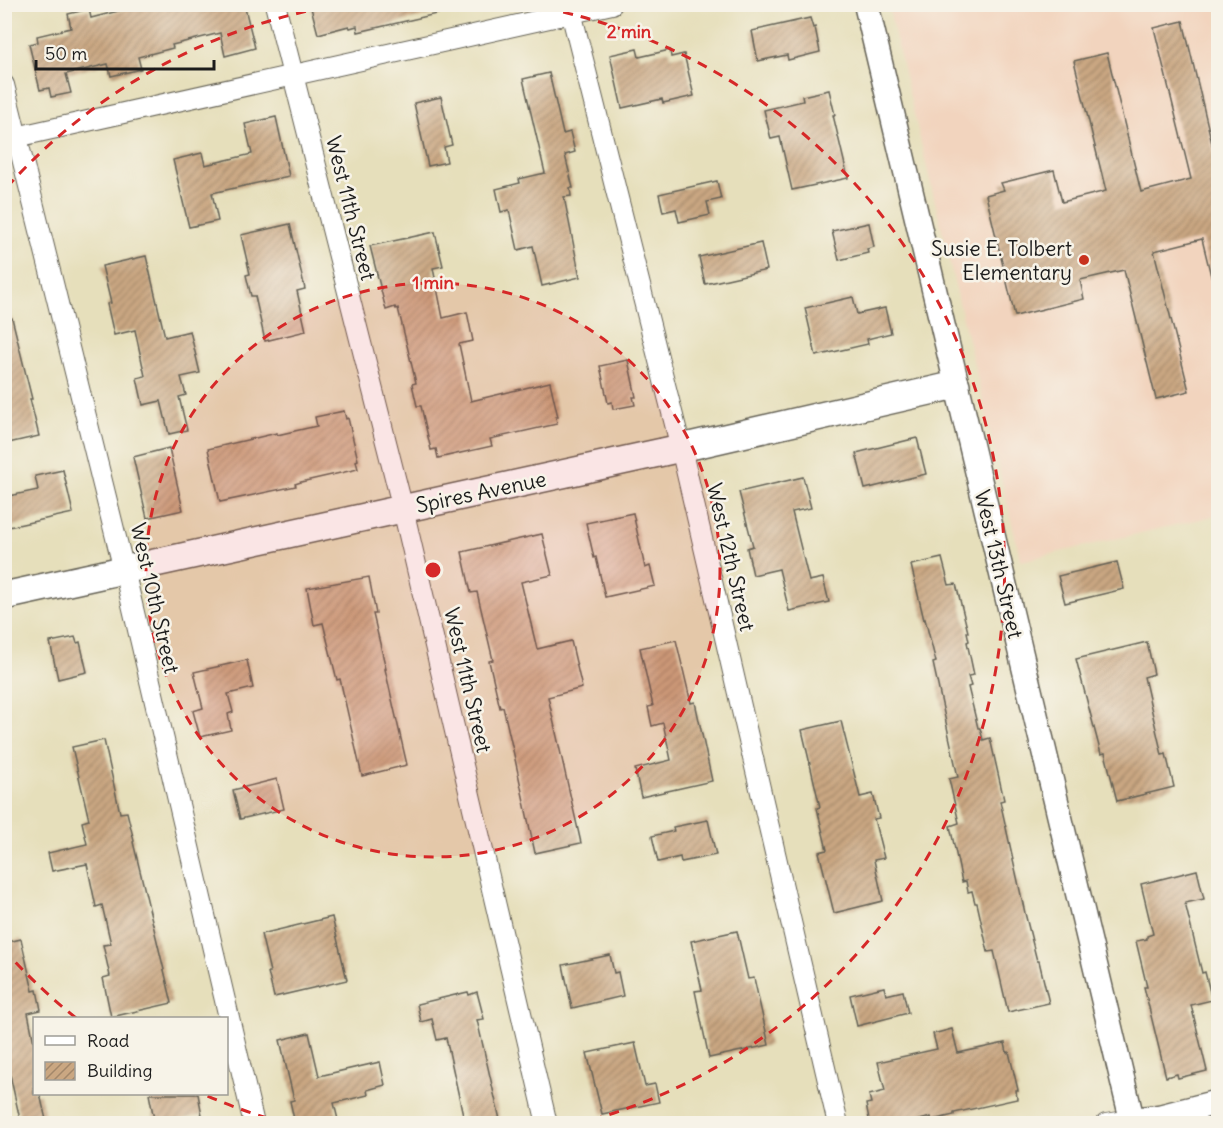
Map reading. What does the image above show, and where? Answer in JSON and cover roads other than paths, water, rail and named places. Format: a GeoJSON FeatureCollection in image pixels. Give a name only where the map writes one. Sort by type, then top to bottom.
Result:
{"type":"FeatureCollection","features":[{"type":"Feature","properties":{"kind":"main road","name":"Spires Avenue"},"geometry":{"type":"LineString","coordinates":[[4,596],[681,448],[956,385]]}},
{"type":"Feature","properties":{"kind":"street","name":"West 11th Street"},"geometry":{"type":"LineString","coordinates":[[275,4],[403,509],[547,1124]]}},
{"type":"Feature","properties":{"kind":"street"},"geometry":{"type":"LineString","coordinates":[[11,138],[292,76],[570,9],[612,4]]}},
{"type":"Feature","properties":{"kind":"street","name":"West 13th Street"},"geometry":{"type":"LineString","coordinates":[[866,4],[1132,1122]]}},
{"type":"Feature","properties":{"kind":"street","name":"West 12th Street"},"geometry":{"type":"LineString","coordinates":[[570,9],[681,448],[838,1124]]}},
{"type":"Feature","properties":{"kind":"street","name":"West 10th Street"},"geometry":{"type":"LineString","coordinates":[[4,84],[11,138],[124,570],[255,1124]]}},
{"type":"Feature","properties":{"kind":"street"},"geometry":{"type":"LineString","coordinates":[[1106,1124],[1160,1117],[1218,1102]]}},
{"type":"Feature","properties":{"kind":"place","name":"Susie E. Tolbert Elementary"},"geometry":{"type":"Point","coordinates":[1084,260]}}]}
